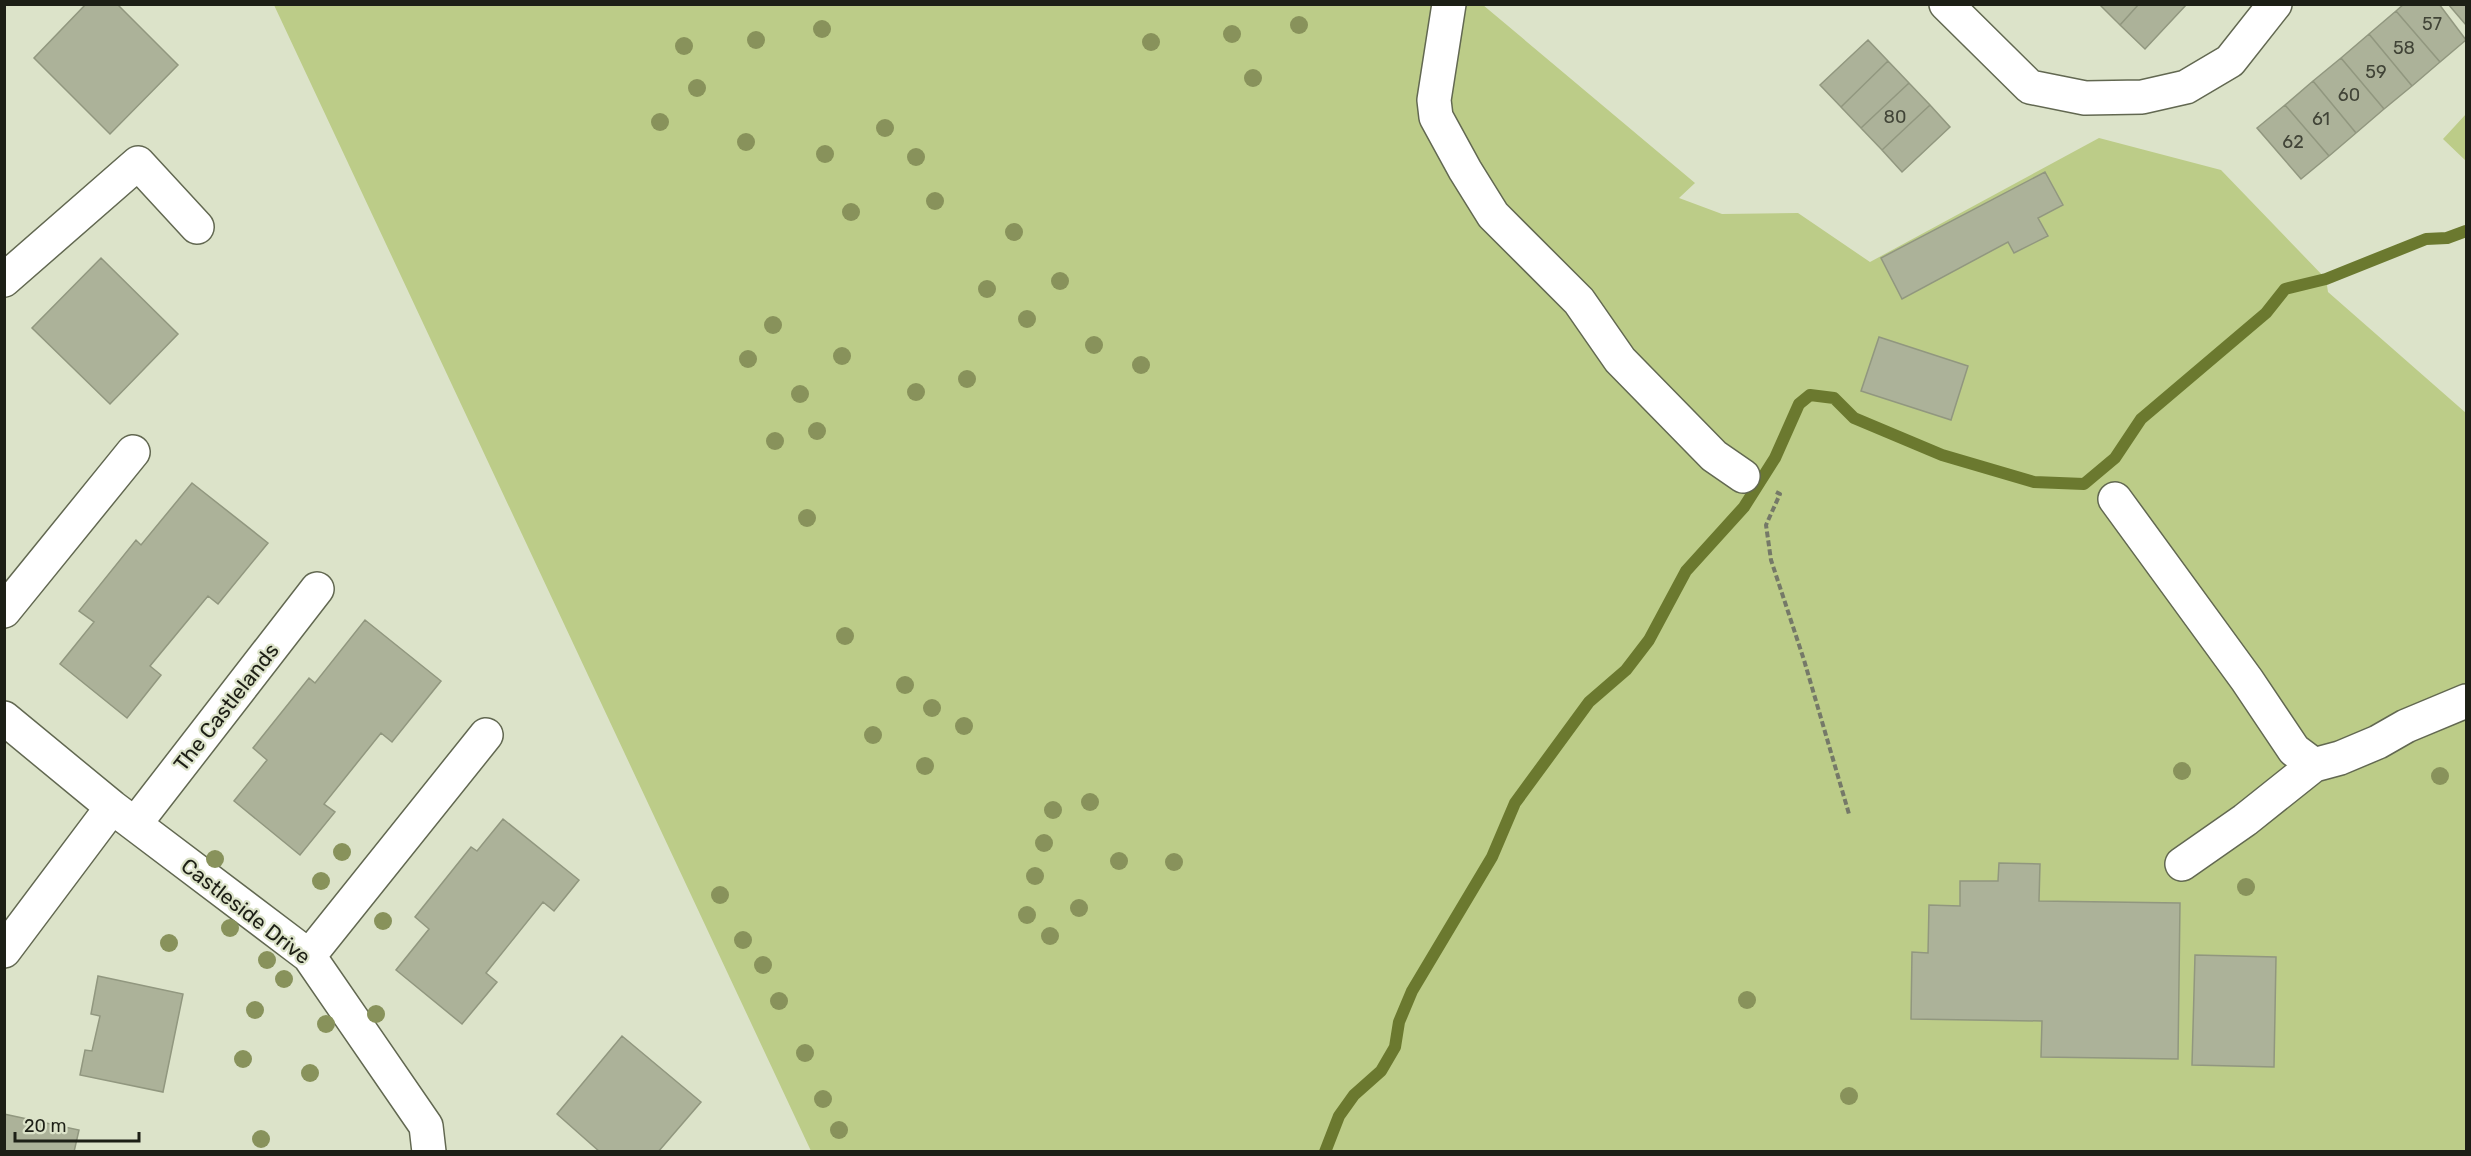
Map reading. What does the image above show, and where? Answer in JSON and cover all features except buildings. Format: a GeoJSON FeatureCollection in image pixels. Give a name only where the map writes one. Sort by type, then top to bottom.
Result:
{"type":"FeatureCollection","features":[{"type":"Feature","properties":{"kind":"street"},"geometry":{"type":"LineString","coordinates":[[1449,4],[1434,100],[1436,117],[1465,170],[1494,215],[1579,301],[1620,360],[1714,456],[1756,482]]}},
{"type":"Feature","properties":{"kind":"street"},"geometry":{"type":"LineString","coordinates":[[1946,4],[2030,87],[2085,98],[2142,97],[2186,87],[2230,61],[2275,4]]}},
{"type":"Feature","properties":{"kind":"street"},"geometry":{"type":"LineString","coordinates":[[4,280],[138,162],[197,227]]}},
{"type":"Feature","properties":{"kind":"street"},"geometry":{"type":"LineString","coordinates":[[4,611],[133,452]]}},
{"type":"Feature","properties":{"kind":"street"},"geometry":{"type":"LineString","coordinates":[[2115,499],[2234,662],[2294,750],[2314,765]]}},
{"type":"Feature","properties":{"kind":"street","name":"The Castlelands"},"geometry":{"type":"LineString","coordinates":[[4,951],[124,816],[317,589]]}},
{"type":"Feature","properties":{"kind":"street"},"geometry":{"type":"LineString","coordinates":[[2182,864],[2236,827],[2314,765],[2368,746],[2406,726],[2466,701]]}},
{"type":"Feature","properties":{"kind":"street","name":"Castleside Drive"},"geometry":{"type":"LineString","coordinates":[[4,718],[124,816],[309,956],[426,1126],[429,1152]]}},
{"type":"Feature","properties":{"kind":"street"},"geometry":{"type":"LineString","coordinates":[[309,956],[486,735]]}},
{"type":"Feature","properties":{"kind":"path"},"geometry":{"type":"LineString","coordinates":[[1756,482],[1780,494],[1766,525],[1771,560],[1804,660],[1849,814]]}},
{"type":"Feature","properties":{"kind":"green space"},"geometry":{"type":"Polygon","coordinates":[[[274,5],[1483,5],[1695,183],[1679,198],[1722,214],[1798,213],[1870,262],[2099,138],[2221,170],[2326,279],[2328,292],[2466,413],[2466,1151],[811,1151],[274,5]]]}},
{"type":"Feature","properties":{"kind":"green space"},"geometry":{"type":"Polygon","coordinates":[[[2466,114],[2466,161],[2443,139],[2466,114]]]}},
{"type":"Feature","properties":{"kind":"waterway"},"geometry":{"type":"LineString","coordinates":[[1325,1152],[1339,1116],[1354,1095],[1381,1071],[1395,1047],[1399,1022],[1412,991],[1492,857],[1515,803],[1589,702],[1626,670],[1649,640],[1686,571],[1744,507],[1775,458],[1799,404],[1810,395],[1834,398],[1854,418],[1942,455],[2034,482],[2084,484],[2115,458],[2141,419],[2266,313],[2285,289],[2326,279],[2426,239],[2447,238],[2466,231]]}}]}
